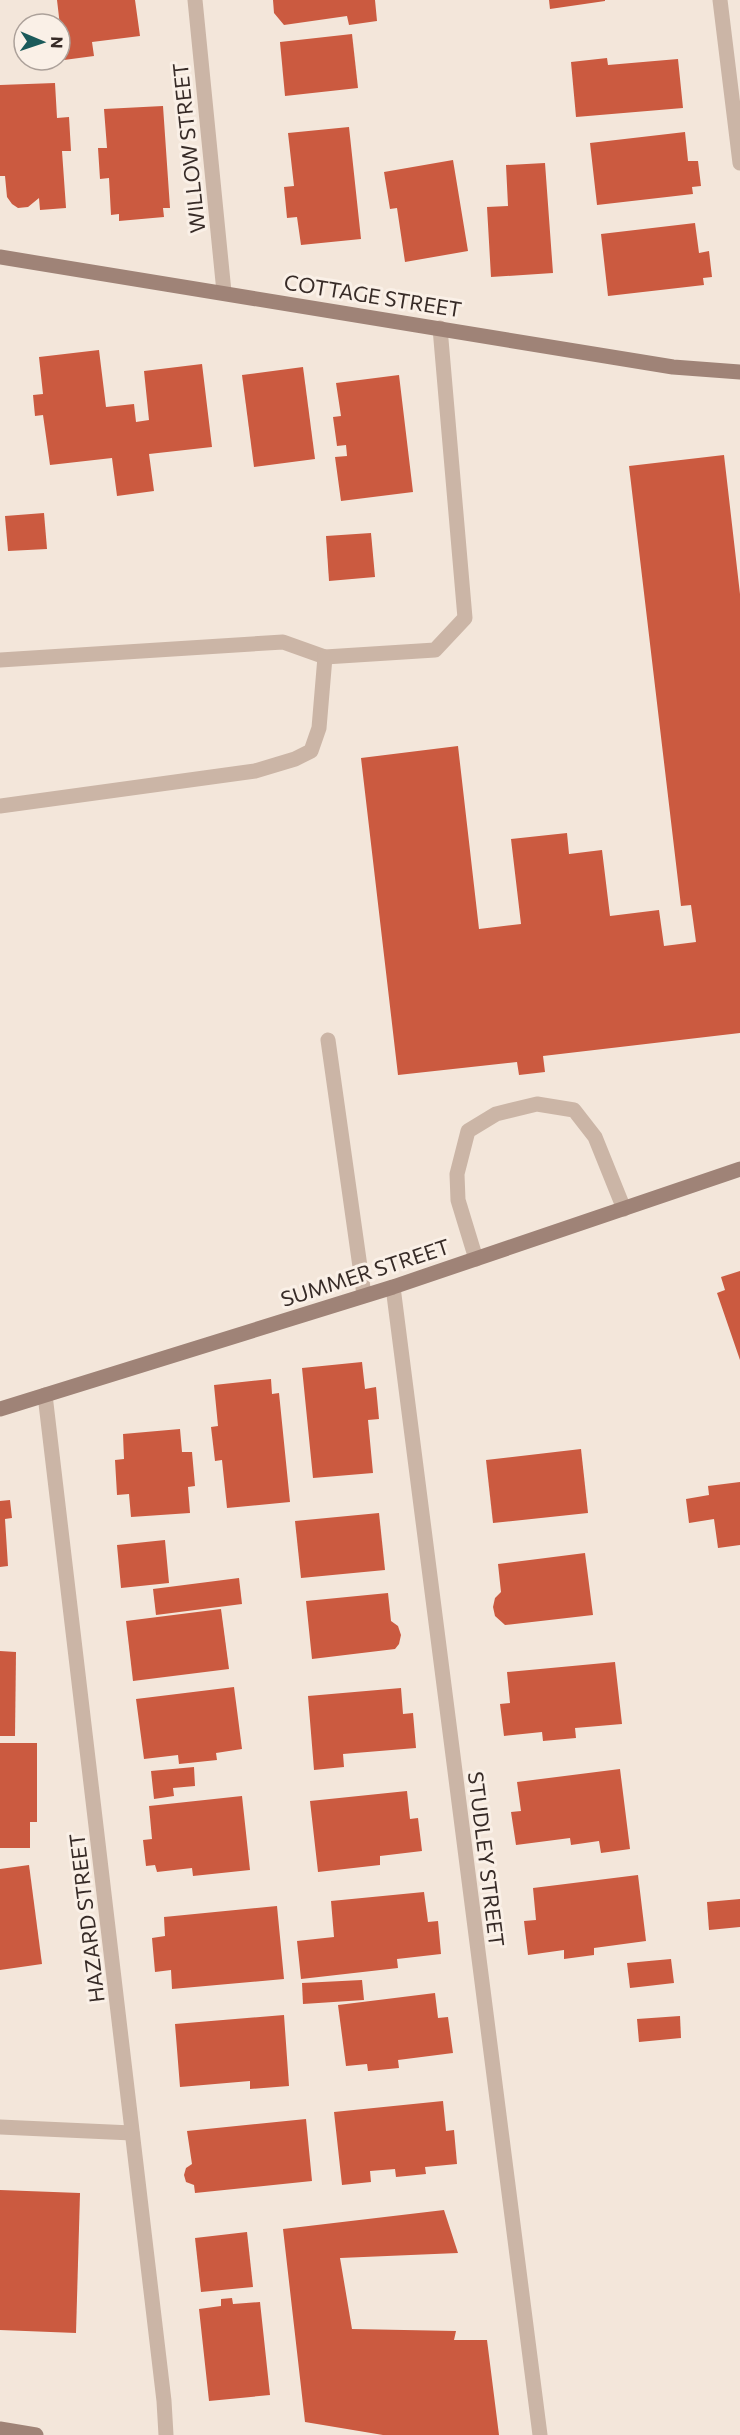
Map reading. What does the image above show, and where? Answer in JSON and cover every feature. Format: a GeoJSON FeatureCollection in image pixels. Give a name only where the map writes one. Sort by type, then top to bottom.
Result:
{"type":"FeatureCollection","features":[{"type":"Feature","properties":{"kind":"main road","name":"COTTAGE STREET"},"geometry":{"type":"LineString","coordinates":[[0,257],[673,367],[740,372]]}},
{"type":"Feature","properties":{"kind":"main road","name":"SUMMER STREET"},"geometry":{"type":"LineString","coordinates":[[0,1409],[393,1287],[740,1169]]}},
{"type":"Feature","properties":{"kind":"main road"},"geometry":{"type":"LineString","coordinates":[[0,2429],[36,2435]]}},
{"type":"Feature","properties":{"kind":"street","name":"WILLOW STREET"},"geometry":{"type":"LineString","coordinates":[[195,0],[224,292]]}},
{"type":"Feature","properties":{"kind":"street"},"geometry":{"type":"LineString","coordinates":[[720,0],[740,163]]}},
{"type":"Feature","properties":{"kind":"street"},"geometry":{"type":"LineString","coordinates":[[0,660],[283,642],[325,657],[435,650],[465,618],[440,328]]}},
{"type":"Feature","properties":{"kind":"street"},"geometry":{"type":"LineString","coordinates":[[0,806],[255,771],[295,759],[312,751],[319,728],[325,657]]}},
{"type":"Feature","properties":{"kind":"street"},"geometry":{"type":"LineString","coordinates":[[328,1040],[364,1295]]}},
{"type":"Feature","properties":{"kind":"street"},"geometry":{"type":"LineString","coordinates":[[476,1259],[458,1200],[457,1174],[468,1131],[496,1114],[537,1104],[574,1110],[595,1137],[624,1209]]}},
{"type":"Feature","properties":{"kind":"street","name":"STUDLEY STREET"},"geometry":{"type":"LineString","coordinates":[[393,1287],[540,2435]]}},
{"type":"Feature","properties":{"kind":"street","name":"HAZARD STREET"},"geometry":{"type":"LineString","coordinates":[[45,1395],[166,2435]]}},
{"type":"Feature","properties":{"kind":"street"},"geometry":{"type":"LineString","coordinates":[[0,2127],[132,2133]]}},
{"type":"Feature","properties":{"kind":"building"},"geometry":{"type":"Polygon","coordinates":[[[57,0],[135,0],[140,36],[92,42],[94,56],[72,59],[72,12],[58,12],[57,0]]]}},
{"type":"Feature","properties":{"kind":"building"},"geometry":{"type":"Polygon","coordinates":[[[273,0],[375,0],[377,21],[349,25],[347,16],[284,25],[274,13],[273,0]]]}},
{"type":"Feature","properties":{"kind":"building"},"geometry":{"type":"Polygon","coordinates":[[[549,0],[605,0],[605,1],[550,9],[549,0]]]}},
{"type":"Feature","properties":{"kind":"building"},"geometry":{"type":"Polygon","coordinates":[[[352,34],[358,88],[285,96],[280,42],[352,34]]]}},
{"type":"Feature","properties":{"kind":"building"},"geometry":{"type":"Polygon","coordinates":[[[607,58],[608,65],[678,59],[683,108],[576,117],[571,62],[607,58]]]}},
{"type":"Feature","properties":{"kind":"building"},"geometry":{"type":"Polygon","coordinates":[[[55,83],[57,118],[69,117],[71,151],[62,151],[66,208],[40,210],[39,198],[28,207],[18,208],[7,197],[5,176],[0,176],[0,85],[55,83]]]}},
{"type":"Feature","properties":{"kind":"building"},"geometry":{"type":"Polygon","coordinates":[[[163,106],[170,208],[163,208],[164,217],[119,221],[119,214],[111,215],[109,178],[100,179],[98,148],[107,148],[104,109],[163,106]]]}},
{"type":"Feature","properties":{"kind":"building"},"geometry":{"type":"Polygon","coordinates":[[[349,127],[361,239],[301,245],[297,217],[287,218],[284,187],[294,186],[288,133],[349,127]]]}},
{"type":"Feature","properties":{"kind":"building"},"geometry":{"type":"Polygon","coordinates":[[[685,132],[688,161],[698,161],[701,186],[692,187],[693,194],[597,205],[590,143],[685,132]]]}},
{"type":"Feature","properties":{"kind":"building"},"geometry":{"type":"Polygon","coordinates":[[[453,160],[468,251],[405,262],[397,208],[390,209],[384,172],[453,160]]]}},
{"type":"Feature","properties":{"kind":"building"},"geometry":{"type":"Polygon","coordinates":[[[545,163],[553,273],[491,277],[487,207],[508,206],[506,165],[545,163]]]}},
{"type":"Feature","properties":{"kind":"building"},"geometry":{"type":"Polygon","coordinates":[[[695,223],[699,253],[709,251],[712,277],[703,278],[704,285],[608,296],[601,234],[695,223]]]}},
{"type":"Feature","properties":{"kind":"building"},"geometry":{"type":"Polygon","coordinates":[[[99,350],[106,407],[134,404],[136,422],[149,420],[144,371],[202,364],[212,447],[149,454],[154,491],[117,496],[112,458],[50,465],[43,415],[35,416],[33,395],[43,394],[39,357],[99,350]]]}},
{"type":"Feature","properties":{"kind":"building"},"geometry":{"type":"Polygon","coordinates":[[[303,367],[315,459],[254,467],[242,375],[303,367]]]}},
{"type":"Feature","properties":{"kind":"building"},"geometry":{"type":"Polygon","coordinates":[[[399,375],[413,492],[341,501],[335,457],[347,456],[346,445],[337,446],[333,417],[341,416],[336,383],[399,375]]]}},
{"type":"Feature","properties":{"kind":"building"},"geometry":{"type":"Polygon","coordinates":[[[724,455],[740,594],[740,1033],[543,1056],[545,1072],[519,1075],[517,1062],[398,1075],[361,758],[458,746],[479,929],[521,924],[511,839],[567,833],[569,854],[602,850],[610,916],[659,910],[664,946],[696,942],[691,905],[681,906],[629,466],[724,455]]]}},
{"type":"Feature","properties":{"kind":"building"},"geometry":{"type":"Polygon","coordinates":[[[44,513],[47,549],[8,551],[5,516],[44,513]]]}},
{"type":"Feature","properties":{"kind":"building"},"geometry":{"type":"Polygon","coordinates":[[[371,533],[375,577],[329,581],[326,536],[371,533]]]}},
{"type":"Feature","properties":{"kind":"building"},"geometry":{"type":"Polygon","coordinates":[[[740,1271],[740,1360],[717,1293],[725,1290],[721,1277],[740,1271]]]}},
{"type":"Feature","properties":{"kind":"building"},"geometry":{"type":"Polygon","coordinates":[[[362,1362],[365,1389],[376,1387],[379,1419],[368,1420],[373,1473],[313,1478],[302,1368],[362,1362]]]}},
{"type":"Feature","properties":{"kind":"building"},"geometry":{"type":"Polygon","coordinates":[[[271,1379],[272,1394],[279,1393],[290,1502],[227,1508],[222,1460],[215,1461],[211,1427],[218,1426],[214,1385],[271,1379]]]}},
{"type":"Feature","properties":{"kind":"building"},"geometry":{"type":"Polygon","coordinates":[[[180,1429],[182,1452],[192,1452],[195,1486],[188,1487],[190,1513],[131,1517],[129,1494],[117,1495],[115,1460],[124,1459],[123,1434],[180,1429]]]}},
{"type":"Feature","properties":{"kind":"building"},"geometry":{"type":"Polygon","coordinates":[[[581,1449],[588,1513],[493,1523],[486,1460],[581,1449]]]}},
{"type":"Feature","properties":{"kind":"building"},"geometry":{"type":"Polygon","coordinates":[[[740,1482],[740,1545],[718,1548],[714,1519],[689,1523],[686,1499],[709,1495],[708,1486],[740,1482]]]}},
{"type":"Feature","properties":{"kind":"building"},"geometry":{"type":"Polygon","coordinates":[[[10,1500],[12,1518],[5,1519],[8,1566],[0,1567],[0,1501],[10,1500]]]}},
{"type":"Feature","properties":{"kind":"building"},"geometry":{"type":"Polygon","coordinates":[[[379,1513],[385,1570],[301,1578],[295,1521],[379,1513]]]}},
{"type":"Feature","properties":{"kind":"building"},"geometry":{"type":"Polygon","coordinates":[[[165,1540],[169,1583],[121,1588],[117,1545],[165,1540]]]}},
{"type":"Feature","properties":{"kind":"building"},"geometry":{"type":"Polygon","coordinates":[[[585,1553],[593,1615],[505,1625],[495,1616],[493,1607],[495,1598],[501,1592],[498,1564],[585,1553]]]}},
{"type":"Feature","properties":{"kind":"building"},"geometry":{"type":"Polygon","coordinates":[[[239,1578],[242,1604],[156,1615],[153,1589],[239,1578]]]}},
{"type":"Feature","properties":{"kind":"building"},"geometry":{"type":"Polygon","coordinates":[[[388,1593],[391,1621],[398,1626],[401,1635],[395,1649],[312,1659],[306,1601],[388,1593]]]}},
{"type":"Feature","properties":{"kind":"building"},"geometry":{"type":"Polygon","coordinates":[[[221,1609],[229,1669],[133,1681],[126,1621],[221,1609]]]}},
{"type":"Feature","properties":{"kind":"building"},"geometry":{"type":"Polygon","coordinates":[[[0,1651],[16,1652],[15,1736],[0,1736],[0,1651]]]}},
{"type":"Feature","properties":{"kind":"building"},"geometry":{"type":"Polygon","coordinates":[[[615,1662],[622,1724],[575,1728],[576,1738],[543,1741],[542,1732],[504,1736],[500,1704],[510,1703],[507,1672],[615,1662]]]}},
{"type":"Feature","properties":{"kind":"building"},"geometry":{"type":"Polygon","coordinates":[[[234,1687],[242,1749],[216,1753],[217,1760],[179,1764],[178,1755],[144,1759],[136,1699],[234,1687]]]}},
{"type":"Feature","properties":{"kind":"building"},"geometry":{"type":"Polygon","coordinates":[[[401,1688],[403,1714],[413,1713],[416,1748],[343,1754],[344,1767],[314,1770],[308,1696],[401,1688]]]}},
{"type":"Feature","properties":{"kind":"building"},"geometry":{"type":"Polygon","coordinates":[[[0,1743],[37,1743],[37,1822],[30,1822],[30,1848],[0,1848],[0,1743]]]}},
{"type":"Feature","properties":{"kind":"building"},"geometry":{"type":"Polygon","coordinates":[[[194,1767],[195,1786],[173,1788],[174,1796],[154,1799],[151,1771],[194,1767]]]}},
{"type":"Feature","properties":{"kind":"building"},"geometry":{"type":"Polygon","coordinates":[[[620,1769],[630,1849],[601,1853],[599,1841],[571,1845],[570,1838],[516,1845],[511,1812],[521,1811],[517,1782],[620,1769]]]}},
{"type":"Feature","properties":{"kind":"building"},"geometry":{"type":"Polygon","coordinates":[[[407,1791],[410,1819],[418,1818],[422,1851],[380,1856],[380,1865],[318,1872],[310,1801],[407,1791]]]}},
{"type":"Feature","properties":{"kind":"building"},"geometry":{"type":"Polygon","coordinates":[[[242,1796],[250,1870],[193,1876],[192,1868],[157,1872],[155,1865],[146,1866],[143,1840],[152,1839],[149,1806],[242,1796]]]}},
{"type":"Feature","properties":{"kind":"building"},"geometry":{"type":"Polygon","coordinates":[[[29,1865],[42,1964],[0,1970],[0,1869],[29,1865]]]}},
{"type":"Feature","properties":{"kind":"building"},"geometry":{"type":"Polygon","coordinates":[[[638,1875],[646,1941],[594,1948],[594,1955],[564,1959],[564,1950],[528,1955],[524,1921],[536,1920],[533,1888],[638,1875]]]}},
{"type":"Feature","properties":{"kind":"building"},"geometry":{"type":"Polygon","coordinates":[[[424,1892],[428,1922],[438,1921],[441,1954],[397,1959],[398,1968],[301,1979],[297,1941],[334,1937],[331,1901],[424,1892]]]}},
{"type":"Feature","properties":{"kind":"building"},"geometry":{"type":"Polygon","coordinates":[[[740,1899],[740,1927],[709,1930],[707,1902],[740,1899]]]}},
{"type":"Feature","properties":{"kind":"building"},"geometry":{"type":"Polygon","coordinates":[[[277,1906],[284,1979],[172,1989],[171,1970],[155,1972],[152,1938],[165,1936],[164,1917],[277,1906]]]}},
{"type":"Feature","properties":{"kind":"building"},"geometry":{"type":"Polygon","coordinates":[[[671,1959],[674,1983],[630,1988],[627,1963],[671,1959]]]}},
{"type":"Feature","properties":{"kind":"building"},"geometry":{"type":"Polygon","coordinates":[[[362,1980],[364,2000],[303,2004],[302,1983],[362,1980]]]}},
{"type":"Feature","properties":{"kind":"building"},"geometry":{"type":"Polygon","coordinates":[[[435,1993],[438,2018],[448,2017],[453,2053],[398,2060],[399,2068],[368,2071],[367,2064],[346,2066],[338,2005],[435,1993]]]}},
{"type":"Feature","properties":{"kind":"building"},"geometry":{"type":"Polygon","coordinates":[[[284,2015],[289,2086],[250,2089],[250,2081],[180,2087],[175,2024],[284,2015]]]}},
{"type":"Feature","properties":{"kind":"building"},"geometry":{"type":"Polygon","coordinates":[[[680,2016],[681,2038],[639,2042],[637,2019],[680,2016]]]}},
{"type":"Feature","properties":{"kind":"building"},"geometry":{"type":"Polygon","coordinates":[[[443,2101],[446,2131],[454,2130],[457,2164],[425,2167],[426,2174],[396,2177],[395,2169],[370,2171],[371,2182],[342,2185],[334,2112],[443,2101]]]}},
{"type":"Feature","properties":{"kind":"building"},"geometry":{"type":"Polygon","coordinates":[[[306,2119],[312,2181],[195,2193],[194,2185],[186,2182],[184,2175],[186,2168],[192,2164],[187,2131],[306,2119]]]}},
{"type":"Feature","properties":{"kind":"building"},"geometry":{"type":"Polygon","coordinates":[[[0,2190],[80,2193],[76,2333],[0,2330],[0,2190]]]}},
{"type":"Feature","properties":{"kind":"building"},"geometry":{"type":"Polygon","coordinates":[[[444,2210],[458,2253],[340,2258],[352,2329],[456,2331],[454,2340],[487,2340],[499,2435],[383,2435],[305,2422],[283,2229],[444,2210]]]}},
{"type":"Feature","properties":{"kind":"building"},"geometry":{"type":"Polygon","coordinates":[[[247,2232],[253,2287],[201,2292],[195,2238],[247,2232]]]}},
{"type":"Feature","properties":{"kind":"building"},"geometry":{"type":"Polygon","coordinates":[[[232,2298],[233,2304],[260,2302],[270,2395],[209,2401],[199,2309],[221,2306],[221,2299],[232,2298]]]}}]}
